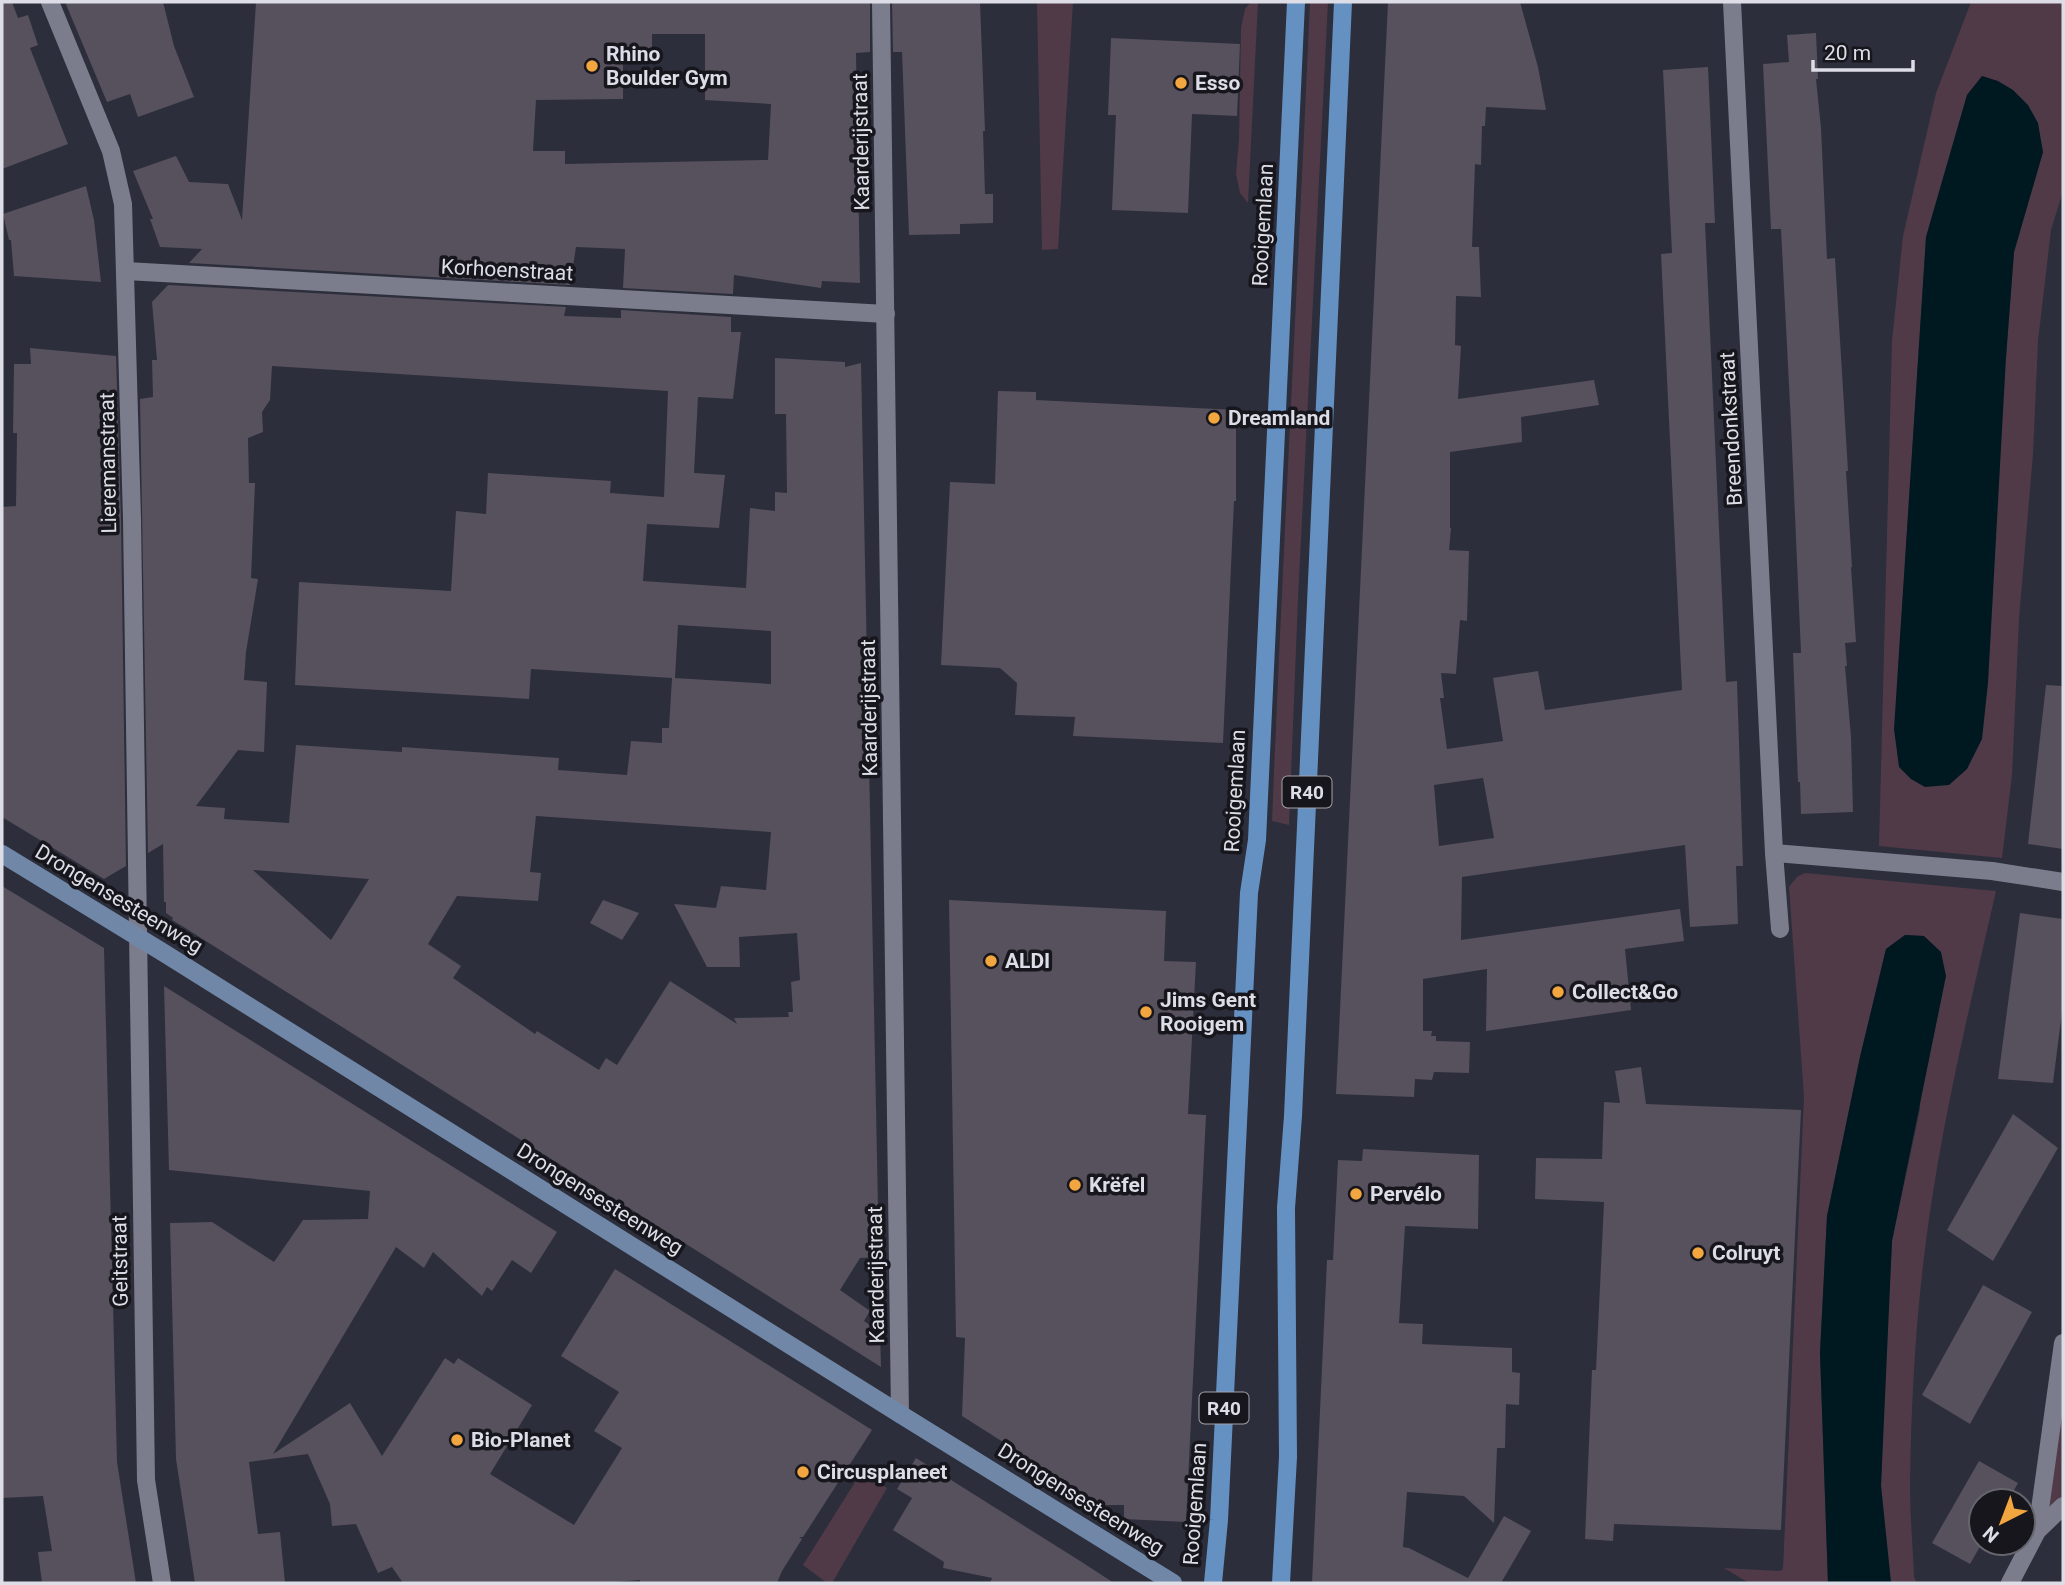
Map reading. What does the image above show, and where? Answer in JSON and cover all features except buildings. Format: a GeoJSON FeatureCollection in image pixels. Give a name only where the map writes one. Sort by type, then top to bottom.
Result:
{"type":"FeatureCollection","features":[{"type":"Feature","properties":{"kind":"main road","name":"Rooigemlaan"},"geometry":{"type":"LineString","coordinates":[[1213,1583],[1219,1520],[1249,893],[1257,840],[1296,2]]}},
{"type":"Feature","properties":{"kind":"main road","name":"R40"},"geometry":{"type":"LineString","coordinates":[[1282,1583],[1288,1457],[1286,1208],[1343,2]]}},
{"type":"Feature","properties":{"kind":"street","name":"Lieremanstraat"},"geometry":{"type":"LineString","coordinates":[[50,2],[111,151],[123,204],[133,533],[138,936]]}},
{"type":"Feature","properties":{"kind":"street","name":"Kaarderijstraat"},"geometry":{"type":"LineString","coordinates":[[881,2],[900,1415]]}},
{"type":"Feature","properties":{"kind":"street","name":"Breendonkstraat"},"geometry":{"type":"LineString","coordinates":[[1732,2],[1780,929]]}},
{"type":"Feature","properties":{"kind":"street","name":"Korhoenstraat"},"geometry":{"type":"LineString","coordinates":[[126,271],[886,314]]}},
{"type":"Feature","properties":{"kind":"street"},"geometry":{"type":"LineString","coordinates":[[1774,853],[1992,871],[2063,882]]}},
{"type":"Feature","properties":{"kind":"street","name":"Drongensesteenweg"},"geometry":{"type":"LineString","coordinates":[[2,854],[138,936],[900,1415],[1174,1583]]}},
{"type":"Feature","properties":{"kind":"street","name":"Geitstraat"},"geometry":{"type":"LineString","coordinates":[[138,936],[146,1480],[162,1583]]}},
{"type":"Feature","properties":{"kind":"street"},"geometry":{"type":"LineString","coordinates":[[2037,1531],[2063,1343]]}},
{"type":"Feature","properties":{"kind":"street"},"geometry":{"type":"LineString","coordinates":[[2037,1531],[2063,1506]]}},
{"type":"Feature","properties":{"kind":"street"},"geometry":{"type":"LineString","coordinates":[[2010,1583],[2024,1557]]}},
{"type":"Feature","properties":{"kind":"shaded area"},"geometry":{"type":"Polygon","coordinates":[[[1037,2],[1073,2],[1058,249],[1042,250],[1037,2]]]}},
{"type":"Feature","properties":{"kind":"shaded area"},"geometry":{"type":"Polygon","coordinates":[[[1251,2],[1258,2],[1248,203],[1240,193],[1236,174],[1241,28],[1245,9],[1251,2]]]}},
{"type":"Feature","properties":{"kind":"shaded area"},"geometry":{"type":"Polygon","coordinates":[[[1310,2],[1328,2],[1289,825],[1272,821],[1310,2]]]}},
{"type":"Feature","properties":{"kind":"shaded area"},"geometry":{"type":"Polygon","coordinates":[[[1971,2],[2063,2],[2063,191],[2051,230],[2038,341],[2033,454],[2019,619],[2012,775],[2002,858],[1879,846],[1892,341],[1903,236],[1936,93],[1971,2]],[[1982,77],[1967,95],[1926,237],[1898,674],[2006,357],[2014,252],[2043,152],[1982,77]]]}},
{"type":"Feature","properties":{"kind":"shaded area"},"geometry":{"type":"Polygon","coordinates":[[[1805,873],[1996,891],[1947,1114],[1931,1204],[1922,1279],[1914,1368],[1910,1487],[1914,1577],[1917,1583],[1891,1583],[1881,1486],[1892,1241],[1920,1109],[1924,936],[1905,935],[1886,949],[1827,1216],[1820,1353],[1828,1583],[1749,1583],[1724,1568],[1783,1569],[1804,1097],[1789,887],[1797,877],[1805,873]]]}},
{"type":"Feature","properties":{"kind":"shaded area"},"geometry":{"type":"Polygon","coordinates":[[[2063,1343],[2063,1506],[2037,1531],[2063,1343]]]}},
{"type":"Feature","properties":{"kind":"shaded area"},"geometry":{"type":"Polygon","coordinates":[[[862,1471],[887,1488],[832,1583],[827,1583],[803,1565],[862,1471]]]}},
{"type":"Feature","properties":{"kind":"water"},"geometry":{"type":"Polygon","coordinates":[[[1982,76],[2013,90],[2028,105],[2038,123],[2043,152],[2014,252],[1988,683],[1982,739],[1967,769],[1949,785],[1925,787],[1911,779],[1899,767],[1894,729],[1926,237],[1967,95],[1982,76]]]}},
{"type":"Feature","properties":{"kind":"water"},"geometry":{"type":"Polygon","coordinates":[[[1905,935],[1924,936],[1941,952],[1946,976],[1892,1241],[1881,1486],[1891,1583],[1828,1583],[1820,1353],[1827,1216],[1886,949],[1905,935]]]}},
{"type":"Feature","properties":{"kind":"place","name":"Rhino Boulder Gym"},"geometry":{"type":"Point","coordinates":[592,66]}},
{"type":"Feature","properties":{"kind":"place","name":"Esso"},"geometry":{"type":"Point","coordinates":[1181,83]}},
{"type":"Feature","properties":{"kind":"place","name":"Dreamland"},"geometry":{"type":"Point","coordinates":[1214,418]}},
{"type":"Feature","properties":{"kind":"place","name":"ALDI"},"geometry":{"type":"Point","coordinates":[991,961]}},
{"type":"Feature","properties":{"kind":"place","name":"Collect&Go"},"geometry":{"type":"Point","coordinates":[1558,992]}},
{"type":"Feature","properties":{"kind":"place","name":"Jims Gent Rooigem"},"geometry":{"type":"Point","coordinates":[1146,1012]}},
{"type":"Feature","properties":{"kind":"place","name":"Krëfel"},"geometry":{"type":"Point","coordinates":[1075,1185]}},
{"type":"Feature","properties":{"kind":"place","name":"Pervélo"},"geometry":{"type":"Point","coordinates":[1356,1194]}},
{"type":"Feature","properties":{"kind":"place","name":"Colruyt"},"geometry":{"type":"Point","coordinates":[1698,1253]}},
{"type":"Feature","properties":{"kind":"place","name":"Bio-Planet"},"geometry":{"type":"Point","coordinates":[457,1440]}},
{"type":"Feature","properties":{"kind":"place","name":"Circusplaneet"},"geometry":{"type":"Point","coordinates":[803,1472]}}]}
